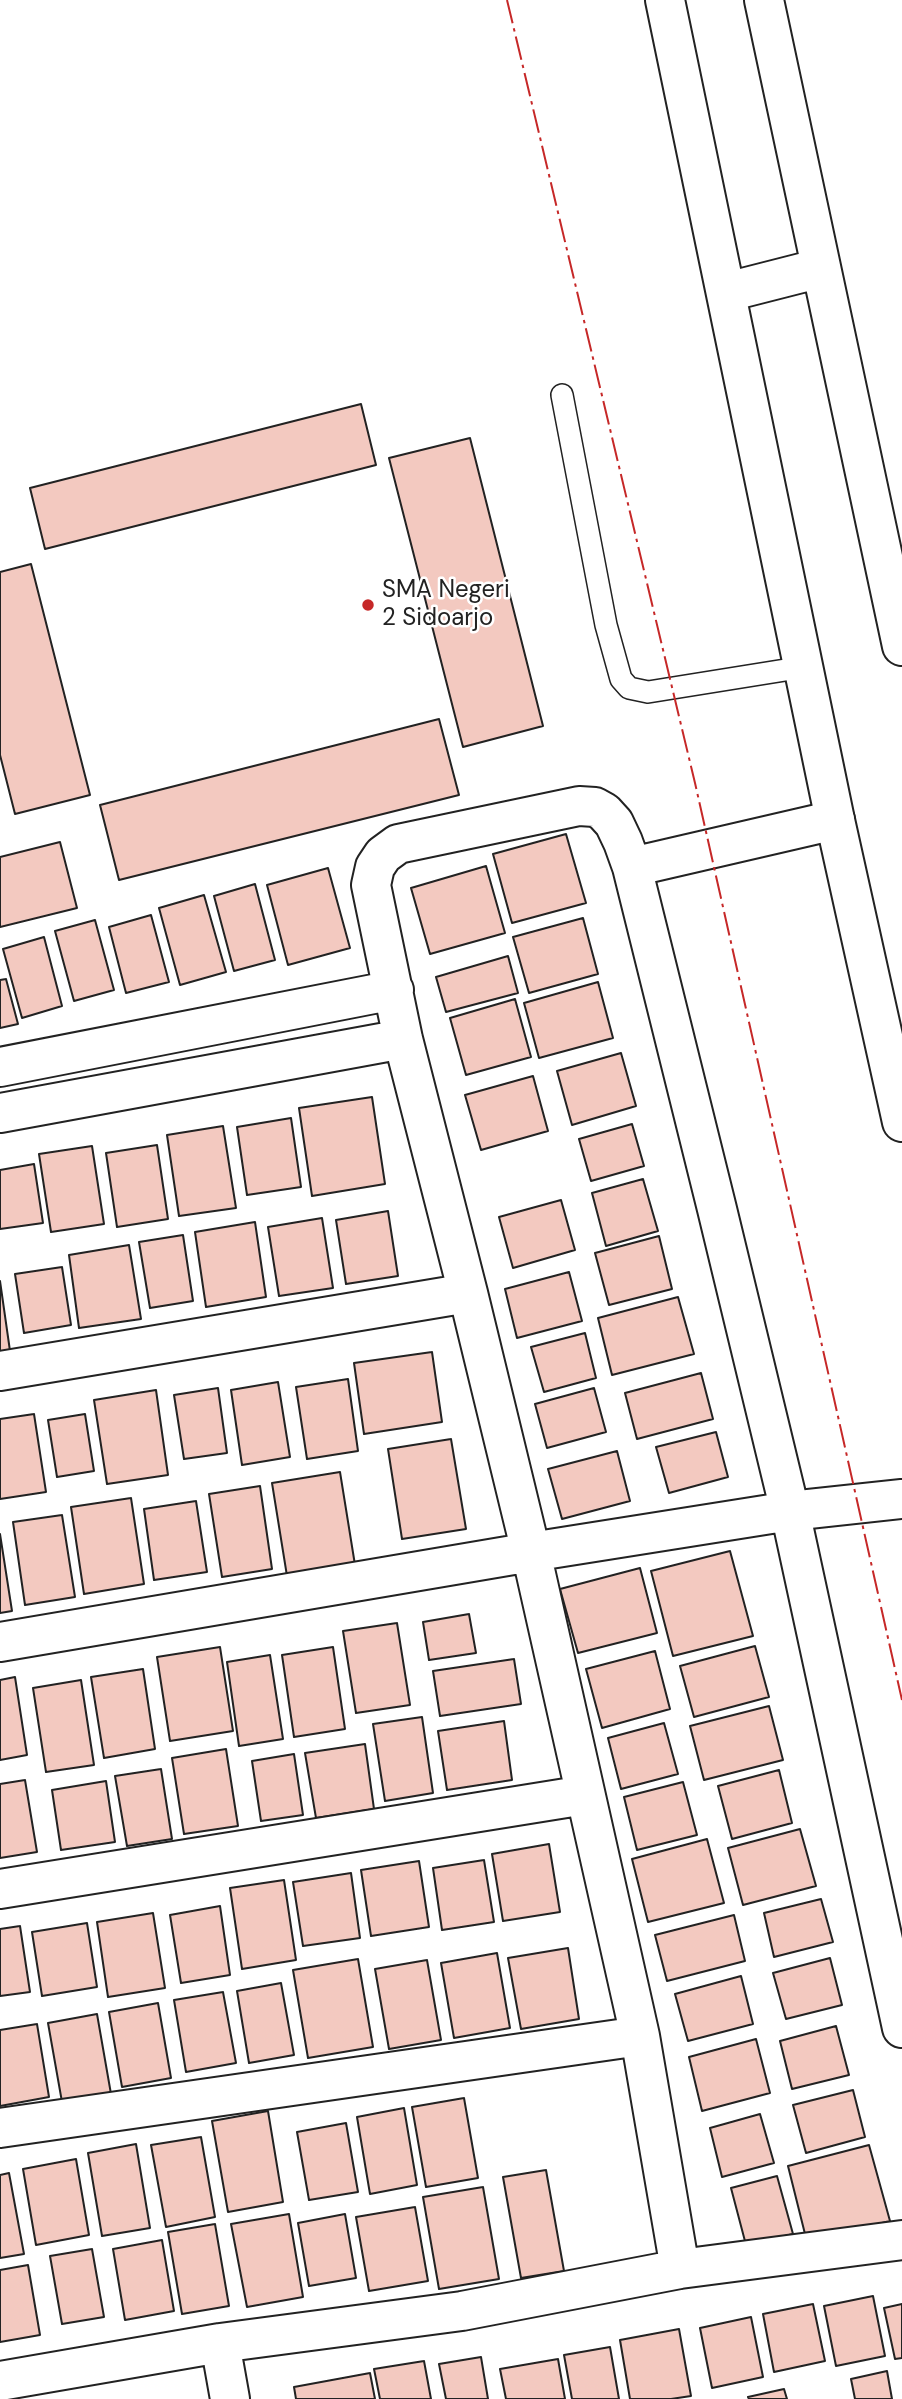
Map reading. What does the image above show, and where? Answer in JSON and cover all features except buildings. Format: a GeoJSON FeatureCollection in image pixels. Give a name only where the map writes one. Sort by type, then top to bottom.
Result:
{"type":"FeatureCollection","features":[{"type":"Feature","properties":{"kind":"street"},"geometry":{"type":"LineString","coordinates":[[664,0],[835,820],[902,1122]]}},
{"type":"Feature","properties":{"kind":"street"},"geometry":{"type":"LineString","coordinates":[[764,0],[902,646]]}},
{"type":"Feature","properties":{"kind":"street"},"geometry":{"type":"LineString","coordinates":[[727,292],[821,268]]}},
{"type":"Feature","properties":{"kind":"street"},"geometry":{"type":"LineString","coordinates":[[680,2269],[640,2036],[531,1552],[402,1039],[371,885],[383,855],[398,844],[579,806],[595,807],[614,822],[632,867],[790,1511],[902,2028]]}},
{"type":"Feature","properties":{"kind":"street"},"geometry":{"type":"LineString","coordinates":[[632,867],[835,820]]}},
{"type":"Feature","properties":{"kind":"street"},"geometry":{"type":"LineString","coordinates":[[394,990],[6,1066],[8,1111],[402,1039]]}},
{"type":"Feature","properties":{"kind":"street"},"geometry":{"type":"LineString","coordinates":[[0,1371],[468,1293]]}},
{"type":"Feature","properties":{"kind":"street"},"geometry":{"type":"LineString","coordinates":[[0,1642],[531,1552],[790,1511],[902,1499]]}},
{"type":"Feature","properties":{"kind":"street"},"geometry":{"type":"LineString","coordinates":[[0,1889],[585,1795]]}},
{"type":"Feature","properties":{"kind":"street"},"geometry":{"type":"LineString","coordinates":[[0,2128],[640,2036]]}},
{"type":"Feature","properties":{"kind":"street"},"geometry":{"type":"LineString","coordinates":[[0,2381],[220,2343],[462,2311],[680,2269],[902,2240]]}},
{"type":"Feature","properties":{"kind":"street"},"geometry":{"type":"LineString","coordinates":[[220,2343],[230,2399]]}},
{"type":"Feature","properties":{"kind":"lane"},"geometry":{"type":"LineString","coordinates":[[562,395],[606,625],[621,679],[629,688],[648,692],[804,667]]}},
{"type":"Feature","properties":{"kind":"power"},"geometry":{"type":"LineString","coordinates":[[507,0],[695,783],[902,1700]]}},
{"type":"Feature","properties":{"kind":"place","name":"SMA Negeri 2 Sidoarjo"},"geometry":{"type":"Point","coordinates":[368,605]}}]}
